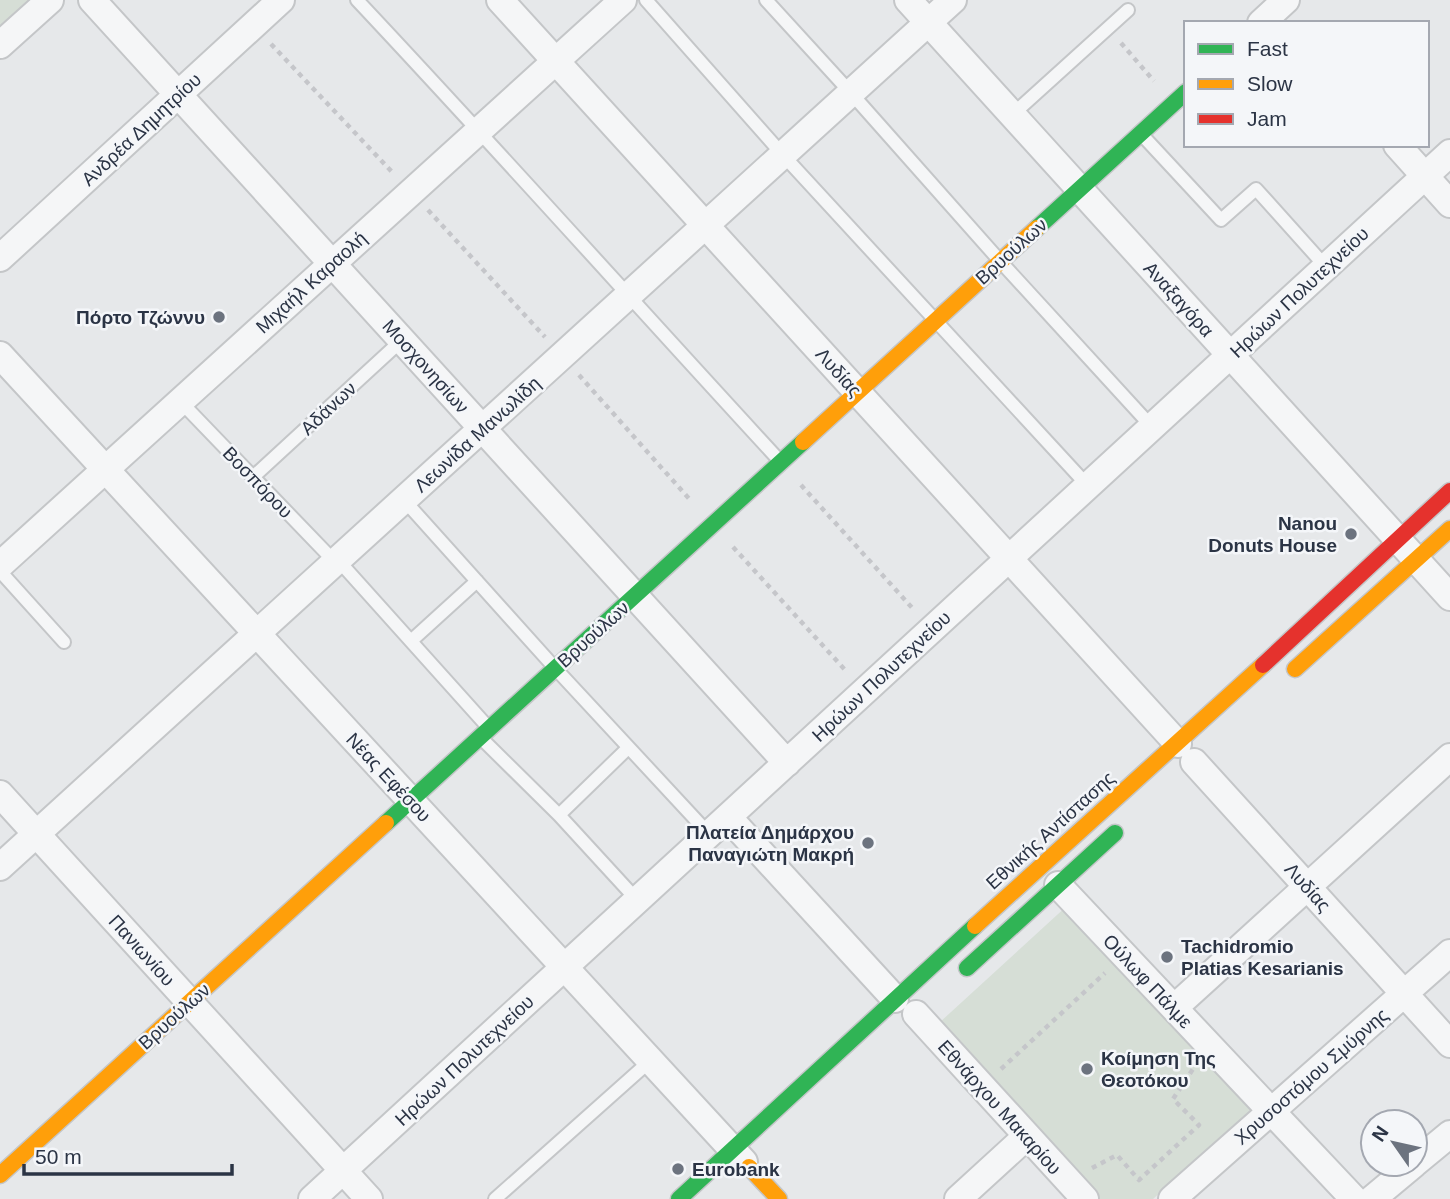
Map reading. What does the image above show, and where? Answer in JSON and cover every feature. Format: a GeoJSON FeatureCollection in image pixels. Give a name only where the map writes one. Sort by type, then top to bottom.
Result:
{"type":"FeatureCollection","features":[{"type":"Feature","properties":{"kind":"street"},"geometry":{"type":"LineString","coordinates":[[0,45],[50,0]]}},
{"type":"Feature","properties":{"kind":"street","name":"Μοσχονησίων"},"geometry":{"type":"LineString","coordinates":[[92,0],[787,763]]}},
{"type":"Feature","properties":{"kind":"street","name":"Ανδρέα Δημητρίου"},"geometry":{"type":"LineString","coordinates":[[0,258],[281,0]]}},
{"type":"Feature","properties":{"kind":"street","name":"Λυδίας"},"geometry":{"type":"LineString","coordinates":[[500,0],[1450,1044]]}},
{"type":"Feature","properties":{"kind":"street","name":"Μιχαήλ Καραολή"},"geometry":{"type":"LineString","coordinates":[[0,565],[623,0]]}},
{"type":"Feature","properties":{"kind":"street","name":"Αναξαγόρα"},"geometry":{"type":"LineString","coordinates":[[908,0],[1450,597]]}},
{"type":"Feature","properties":{"kind":"street","name":"Λεωνίδα Μανωλίδη"},"geometry":{"type":"LineString","coordinates":[[0,867],[953,0]]}},
{"type":"Feature","properties":{"kind":"street","name":"Βρυούλων"},"geometry":{"type":"LineString","coordinates":[[0,1175],[1184,94]]}},
{"type":"Feature","properties":{"kind":"street"},"geometry":{"type":"LineString","coordinates":[[1399,147],[1450,204]]}},
{"type":"Feature","properties":{"kind":"street","name":"Ηρώων Πολυτεχνείου"},"geometry":{"type":"LineString","coordinates":[[312,1199],[1450,153]]}},
{"type":"Feature","properties":{"kind":"street","name":"Νέας Εφέσου"},"geometry":{"type":"LineString","coordinates":[[0,355],[743,1164],[779,1199]]}},
{"type":"Feature","properties":{"kind":"street","name":"Εθνικής Αντίστασης"},"geometry":{"type":"LineString","coordinates":[[679,1199],[743,1164],[1190,758],[1397,540],[1450,491]]}},
{"type":"Feature","properties":{"kind":"street"},"geometry":{"type":"LineString","coordinates":[[1282,681],[1450,529]]}},
{"type":"Feature","properties":{"kind":"street"},"geometry":{"type":"LineString","coordinates":[[1174,1009],[1450,757]]}},
{"type":"Feature","properties":{"kind":"street","name":"Πανιωνίου"},"geometry":{"type":"LineString","coordinates":[[0,794],[369,1199]]}},
{"type":"Feature","properties":{"kind":"street"},"geometry":{"type":"LineString","coordinates":[[956,978],[1126,824]]}},
{"type":"Feature","properties":{"kind":"street"},"geometry":{"type":"LineString","coordinates":[[718,826],[911,1011]]}},
{"type":"Feature","properties":{"kind":"street","name":"Ούλωφ Πάλμε"},"geometry":{"type":"LineString","coordinates":[[1058,885],[1354,1199]]}},
{"type":"Feature","properties":{"kind":"street","name":"Χρυσοστόμου Σμύρνης"},"geometry":{"type":"LineString","coordinates":[[1172,1199],[1450,953]]}},
{"type":"Feature","properties":{"kind":"street","name":"Εθνάρχου Μακαρίου"},"geometry":{"type":"LineString","coordinates":[[911,1011],[1076,1189]]}},
{"type":"Feature","properties":{"kind":"street"},"geometry":{"type":"LineString","coordinates":[[1429,1151],[1450,1134]]}},
{"type":"Feature","properties":{"kind":"street"},"geometry":{"type":"LineString","coordinates":[[958,1199],[1027,1136]]}},
{"type":"Feature","properties":{"kind":"street"},"geometry":{"type":"LineString","coordinates":[[1372,1199],[1396,1178]]}},
{"type":"Feature","properties":{"kind":"lane"},"geometry":{"type":"LineString","coordinates":[[357,0],[479,130],[780,462]]}},
{"type":"Feature","properties":{"kind":"lane"},"geometry":{"type":"LineString","coordinates":[[646,0],[783,155],[1088,486]]}},
{"type":"Feature","properties":{"kind":"lane"},"geometry":{"type":"LineString","coordinates":[[766,0],[1152,427]]}},
{"type":"Feature","properties":{"kind":"lane"},"geometry":{"type":"LineString","coordinates":[[1012,115],[1128,10]]}},
{"type":"Feature","properties":{"kind":"lane"},"geometry":{"type":"LineString","coordinates":[[1140,134],[1221,220],[1256,190],[1326,267]]}},
{"type":"Feature","properties":{"kind":"lane","name":"Αδάνων"},"geometry":{"type":"LineString","coordinates":[[253,477],[402,340]]}},
{"type":"Feature","properties":{"kind":"lane","name":"Βοσπόρου"},"geometry":{"type":"LineString","coordinates":[[180,401],[411,641],[484,733],[638,900]]}},
{"type":"Feature","properties":{"kind":"lane"},"geometry":{"type":"LineString","coordinates":[[404,500],[628,748],[718,826]]}},
{"type":"Feature","properties":{"kind":"lane"},"geometry":{"type":"LineString","coordinates":[[0,571],[64,642]]}},
{"type":"Feature","properties":{"kind":"lane"},"geometry":{"type":"LineString","coordinates":[[411,641],[477,581]]}},
{"type":"Feature","properties":{"kind":"lane"},"geometry":{"type":"LineString","coordinates":[[559,815],[628,748]]}},
{"type":"Feature","properties":{"kind":"lane"},"geometry":{"type":"LineString","coordinates":[[495,1199],[650,1061]]}},
{"type":"Feature","properties":{"kind":"path"},"geometry":{"type":"LineString","coordinates":[[1108,27],[1173,103]]}},
{"type":"Feature","properties":{"kind":"path"},"geometry":{"type":"LineString","coordinates":[[780,462],[932,629]]}},
{"type":"Feature","properties":{"kind":"path"},"geometry":{"type":"LineString","coordinates":[[982,1086],[1124,956]]}},
{"type":"Feature","properties":{"kind":"path"},"geometry":{"type":"LineString","coordinates":[[1076,1189],[1117,1156],[1139,1180],[1199,1125],[1173,1099],[1209,1045]]}},
{"type":"Feature","properties":{"kind":"shaded area"},"geometry":{"type":"Polygon","coordinates":[[[0,0],[42,0],[0,37],[0,0]]]}},
{"type":"Feature","properties":{"kind":"shaded area"},"geometry":{"type":"Polygon","coordinates":[[[1069,904],[1254,1107],[1153,1199],[1099,1199],[939,1023],[1069,904]]]}},
{"type":"Feature","properties":{"kind":"traffic: fast"},"geometry":{"type":"LineString","coordinates":[[1037,228],[1184,94]]}},
{"type":"Feature","properties":{"kind":"traffic: fast"},"geometry":{"type":"LineString","coordinates":[[386,823],[803,442]]}},
{"type":"Feature","properties":{"kind":"traffic: fast"},"geometry":{"type":"LineString","coordinates":[[967,968],[1115,833]]}},
{"type":"Feature","properties":{"kind":"traffic: fast"},"geometry":{"type":"LineString","coordinates":[[679,1199],[975,926]]}},
{"type":"Feature","properties":{"kind":"traffic: slow"},"geometry":{"type":"LineString","coordinates":[[803,442],[1037,228]]}},
{"type":"Feature","properties":{"kind":"traffic: slow"},"geometry":{"type":"LineString","coordinates":[[1295,669],[1450,529]]}},
{"type":"Feature","properties":{"kind":"traffic: slow"},"geometry":{"type":"LineString","coordinates":[[975,926],[1263,665]]}},
{"type":"Feature","properties":{"kind":"traffic: slow"},"geometry":{"type":"LineString","coordinates":[[0,1175],[386,823]]}},
{"type":"Feature","properties":{"kind":"traffic: slow"},"geometry":{"type":"LineString","coordinates":[[749,1167],[779,1199]]}},
{"type":"Feature","properties":{"kind":"traffic: jam"},"geometry":{"type":"LineString","coordinates":[[1263,665],[1450,491]]}},
{"type":"Feature","properties":{"kind":"place","name":"Πόρτο Τζώννυ"},"geometry":{"type":"Point","coordinates":[219,317]}},
{"type":"Feature","properties":{"kind":"place","name":"Nanou Donuts House"},"geometry":{"type":"Point","coordinates":[1351,534]}},
{"type":"Feature","properties":{"kind":"place","name":"Πλατεία Δημάρχου Παναγιώτη Μακρή"},"geometry":{"type":"Point","coordinates":[868,843]}},
{"type":"Feature","properties":{"kind":"place","name":"Tachidromio Platias Kesarianis"},"geometry":{"type":"Point","coordinates":[1167,957]}},
{"type":"Feature","properties":{"kind":"place","name":"Κοίμηση Της Θεοτόκου"},"geometry":{"type":"Point","coordinates":[1087,1069]}},
{"type":"Feature","properties":{"kind":"place","name":"Eurobank"},"geometry":{"type":"Point","coordinates":[678,1169]}}]}
